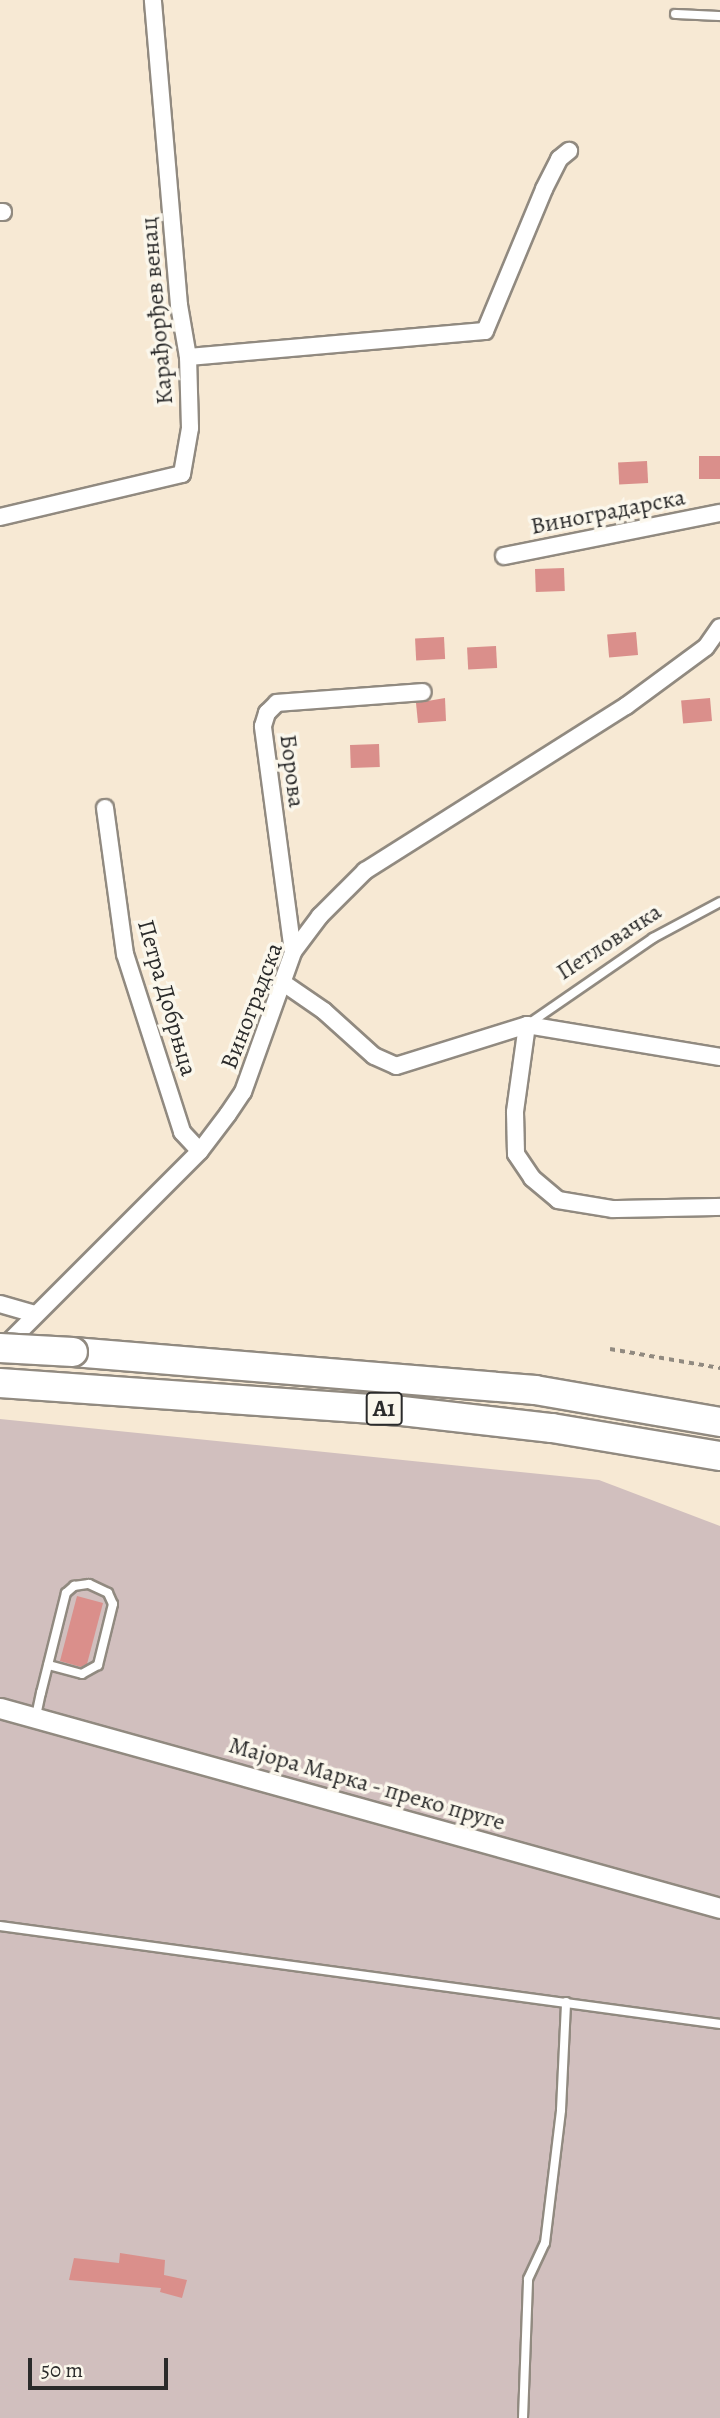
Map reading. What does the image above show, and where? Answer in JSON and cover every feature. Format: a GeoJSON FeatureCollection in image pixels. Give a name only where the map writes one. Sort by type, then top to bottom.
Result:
{"type":"FeatureCollection","features":[{"type":"Feature","properties":{"kind":"highway","name":"A1"},"geometry":{"type":"LineString","coordinates":[[0,1349],[73,1352],[536,1390],[720,1422]]}},
{"type":"Feature","properties":{"kind":"highway","name":"A1"},"geometry":{"type":"LineString","coordinates":[[0,1383],[402,1411],[552,1428],[720,1456]]}},
{"type":"Feature","properties":{"kind":"street","name":"Карађорђев венац"},"geometry":{"type":"LineString","coordinates":[[0,517],[182,474],[190,428],[188,357],[179,305],[153,0]]}},
{"type":"Feature","properties":{"kind":"street"},"geometry":{"type":"LineString","coordinates":[[188,357],[485,331],[544,189],[559,159],[569,151]]}},
{"type":"Feature","properties":{"kind":"street","name":"Виноградарска"},"geometry":{"type":"LineString","coordinates":[[504,556],[720,513]]}},
{"type":"Feature","properties":{"kind":"street","name":"Виноградска"},"geometry":{"type":"LineString","coordinates":[[0,1349],[200,1151],[243,1092],[293,952],[320,916],[365,871],[626,706],[706,647],[720,627]]}},
{"type":"Feature","properties":{"kind":"street","name":"Борова"},"geometry":{"type":"LineString","coordinates":[[293,952],[263,726],[267,713],[277,703],[423,692]]}},
{"type":"Feature","properties":{"kind":"street","name":"Петра Добрњца"},"geometry":{"type":"LineString","coordinates":[[105,808],[125,954],[182,1132],[200,1151]]}},
{"type":"Feature","properties":{"kind":"street","name":"Петловачка"},"geometry":{"type":"LineString","coordinates":[[282,982],[324,1011],[374,1056],[396,1066],[527,1026],[720,1057]]}},
{"type":"Feature","properties":{"kind":"street"},"geometry":{"type":"LineString","coordinates":[[527,1026],[515,1112],[516,1154],[532,1178],[558,1200],[613,1209],[720,1207]]}},
{"type":"Feature","properties":{"kind":"street"},"geometry":{"type":"LineString","coordinates":[[0,1304],[36,1314]]}},
{"type":"Feature","properties":{"kind":"street","name":"Мајора Марка - преко пруге"},"geometry":{"type":"LineString","coordinates":[[0,1708],[720,1908]]}},
{"type":"Feature","properties":{"kind":"lane"},"geometry":{"type":"LineString","coordinates":[[675,14],[720,16]]}},
{"type":"Feature","properties":{"kind":"lane","name":"Петловачка"},"geometry":{"type":"LineString","coordinates":[[527,1026],[653,937],[720,902]]}},
{"type":"Feature","properties":{"kind":"lane"},"geometry":{"type":"LineString","coordinates":[[35,1717],[48,1665],[69,1588],[89,1584],[108,1593],[113,1604],[98,1665],[82,1674],[48,1665]]}},
{"type":"Feature","properties":{"kind":"lane"},"geometry":{"type":"LineString","coordinates":[[0,1926],[720,2024]]}},
{"type":"Feature","properties":{"kind":"lane"},"geometry":{"type":"LineString","coordinates":[[523,2418],[528,2279],[545,2243],[561,2110],[566,2002]]}},
{"type":"Feature","properties":{"kind":"path"},"geometry":{"type":"LineString","coordinates":[[610,1349],[720,1368]]}},
{"type":"Feature","properties":{"kind":"shaded area"},"geometry":{"type":"Polygon","coordinates":[[[0,1419],[599,1480],[720,1526],[720,2418],[0,2418],[0,1419]]]}},
{"type":"Feature","properties":{"kind":"building"},"geometry":{"type":"Polygon","coordinates":[[[699,456],[720,456],[720,479],[699,479],[699,456]]]}},
{"type":"Feature","properties":{"kind":"building"},"geometry":{"type":"Polygon","coordinates":[[[647,461],[648,483],[619,484],[618,463],[647,461]]]}},
{"type":"Feature","properties":{"kind":"building"},"geometry":{"type":"Polygon","coordinates":[[[564,568],[565,591],[536,592],[535,569],[564,568]]]}},
{"type":"Feature","properties":{"kind":"building"},"geometry":{"type":"Polygon","coordinates":[[[636,632],[638,655],[609,657],[607,635],[636,632]]]}},
{"type":"Feature","properties":{"kind":"building"},"geometry":{"type":"Polygon","coordinates":[[[444,637],[445,659],[416,660],[415,639],[444,637]]]}},
{"type":"Feature","properties":{"kind":"building"},"geometry":{"type":"Polygon","coordinates":[[[496,646],[497,668],[468,669],[467,648],[496,646]]]}},
{"type":"Feature","properties":{"kind":"building"},"geometry":{"type":"Polygon","coordinates":[[[445,698],[446,721],[418,723],[416,703],[445,698]]]}},
{"type":"Feature","properties":{"kind":"building"},"geometry":{"type":"Polygon","coordinates":[[[710,698],[712,721],[683,723],[681,701],[710,698]]]}},
{"type":"Feature","properties":{"kind":"building"},"geometry":{"type":"Polygon","coordinates":[[[379,744],[380,767],[351,768],[350,745],[379,744]]]}},
{"type":"Feature","properties":{"kind":"building"},"geometry":{"type":"Polygon","coordinates":[[[77,1596],[103,1603],[87,1664],[81,1667],[60,1661],[77,1596]]]}},
{"type":"Feature","properties":{"kind":"building"},"geometry":{"type":"Polygon","coordinates":[[[120,2253],[165,2260],[164,2275],[187,2280],[182,2298],[160,2292],[161,2288],[69,2280],[74,2258],[119,2263],[120,2253]]]}}]}
